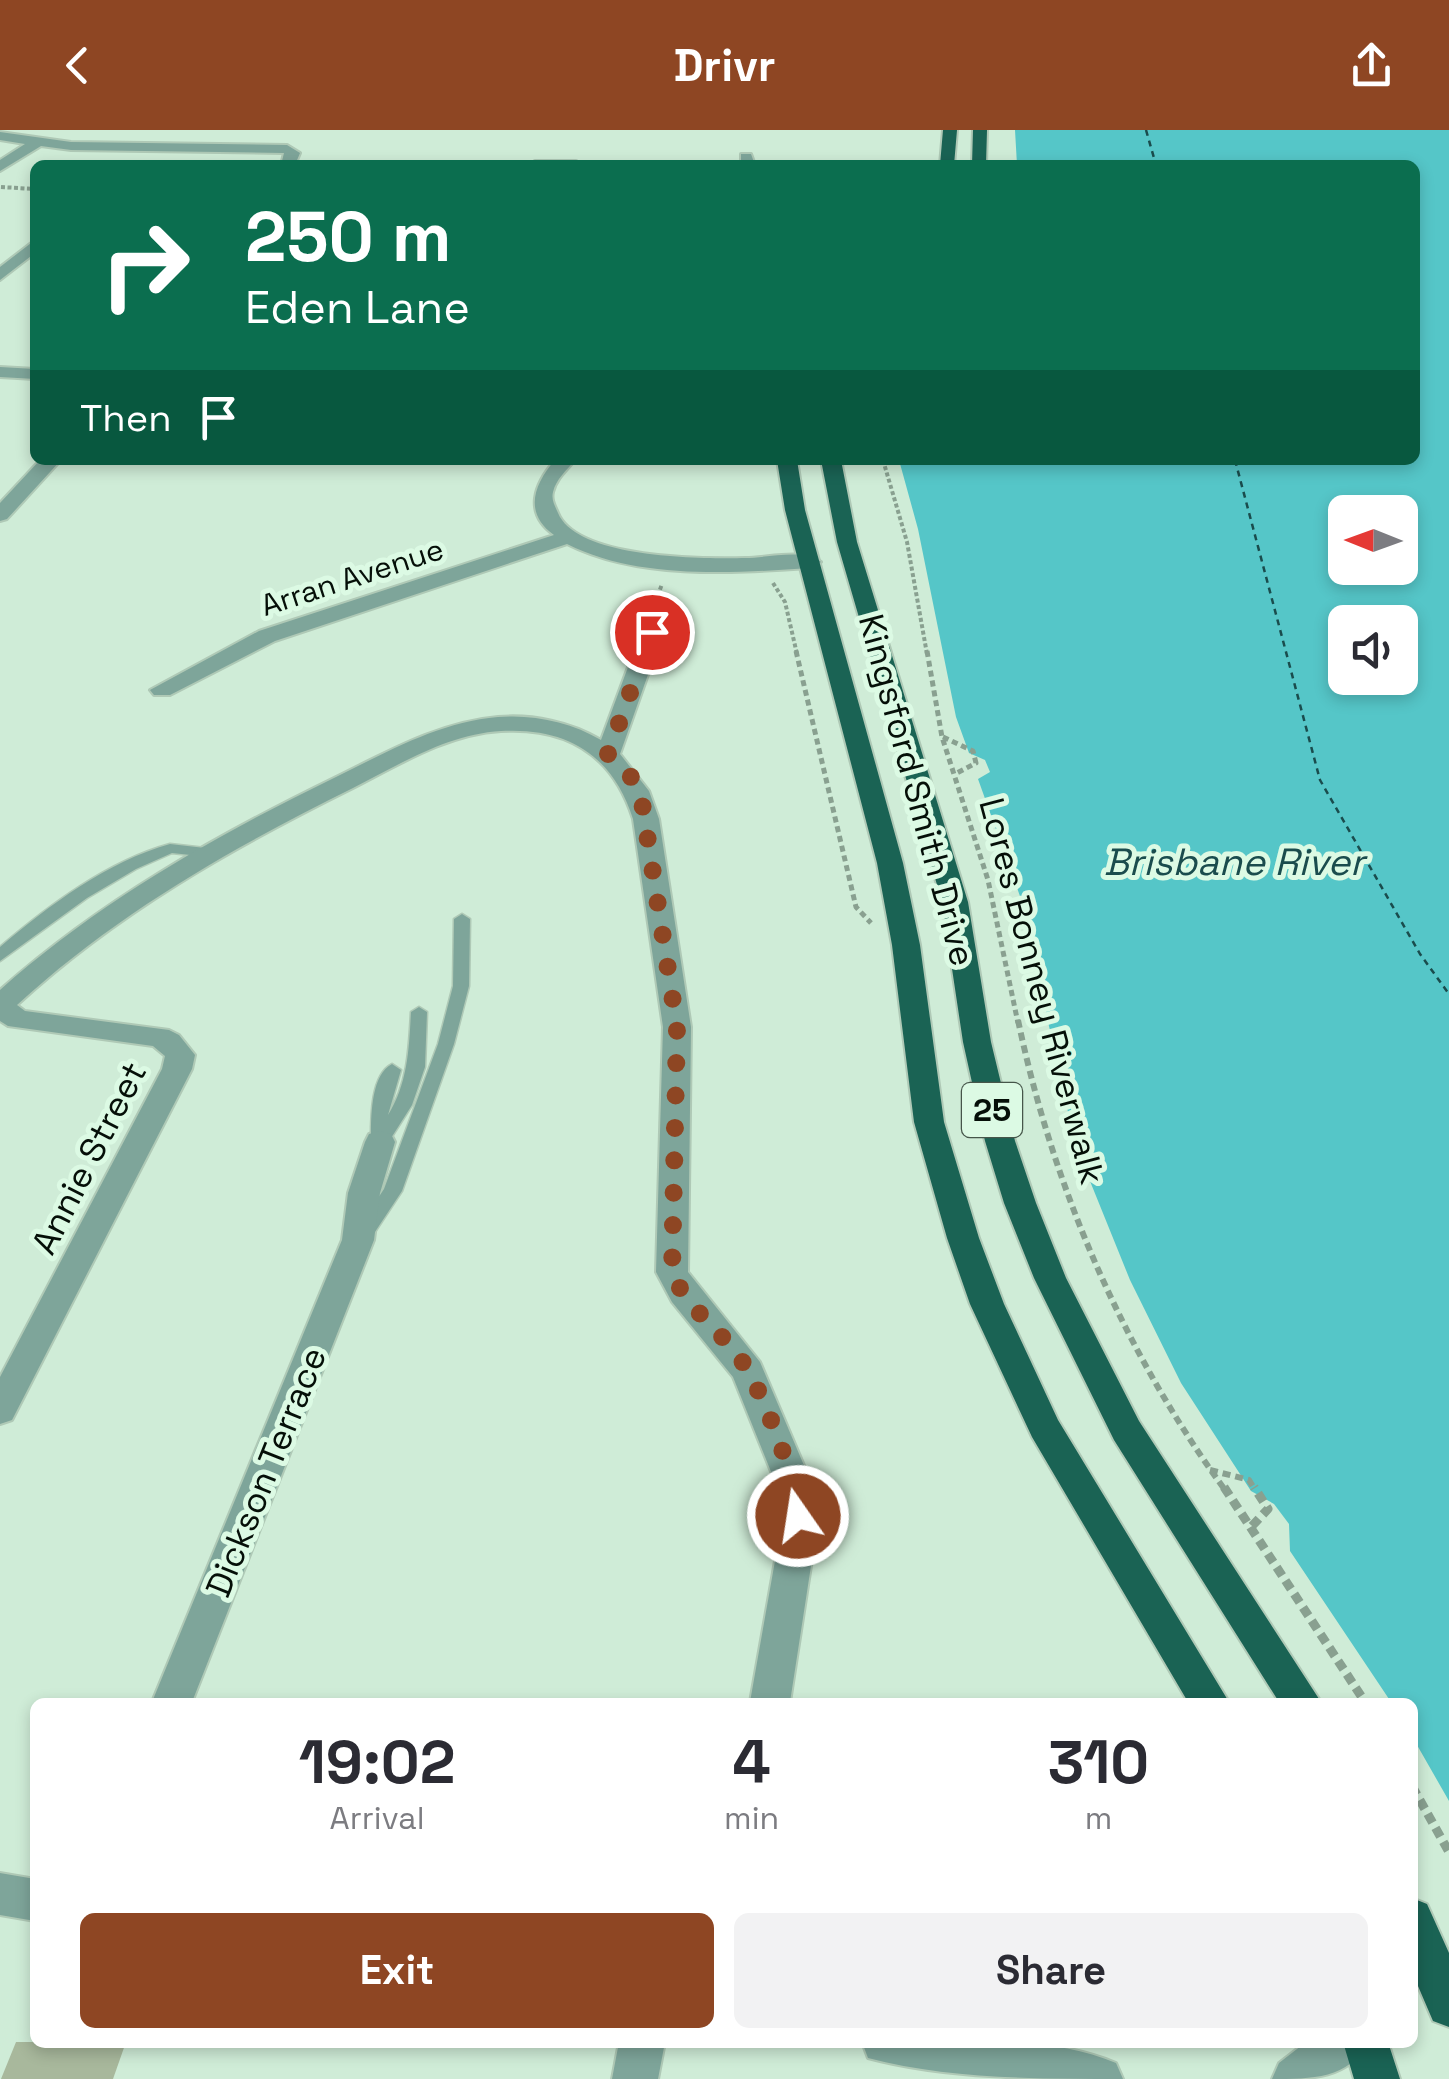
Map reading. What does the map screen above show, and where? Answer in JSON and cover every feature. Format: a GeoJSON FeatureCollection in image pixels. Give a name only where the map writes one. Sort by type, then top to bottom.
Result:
{"type":"FeatureCollection","features":[{"type":"Feature","properties":{"kind":"highway"},"geometry":{"type":"LineString","coordinates":[[947,160],[950,130]]}},
{"type":"Feature","properties":{"kind":"highway"},"geometry":{"type":"LineString","coordinates":[[979,160],[980,130]]}},
{"type":"Feature","properties":{"kind":"highway","name":"Kingsford Smith Drive"},"geometry":{"type":"LineString","coordinates":[[789,465],[795,510],[890,862],[906,945],[929,1122],[962,1238],[1044,1427],[1207,1698]]}},
{"type":"Feature","properties":{"kind":"highway","name":"Kingsford Smith Drive"},"geometry":{"type":"LineString","coordinates":[[832,465],[847,542],[955,902],[977,1042],[1000,1141],[1020,1204],[1050,1278],[1126,1430],[1298,1698]]}},
{"type":"Feature","properties":{"kind":"highway"},"geometry":{"type":"LineString","coordinates":[[1418,1933],[1449,2006]]}},
{"type":"Feature","properties":{"kind":"highway"},"geometry":{"type":"LineString","coordinates":[[1366,2048],[1377,2079]]}},
{"type":"Feature","properties":{"kind":"street"},"geometry":{"type":"LineString","coordinates":[[152,148],[177,130]]}},
{"type":"Feature","properties":{"kind":"street"},"geometry":{"type":"LineString","coordinates":[[0,136],[152,148],[288,148],[293,153],[290,160]]}},
{"type":"Feature","properties":{"kind":"street"},"geometry":{"type":"LineString","coordinates":[[0,167],[38,142]]}},
{"type":"Feature","properties":{"kind":"street"},"geometry":{"type":"LineString","coordinates":[[0,263],[30,240]]}},
{"type":"Feature","properties":{"kind":"street"},"geometry":{"type":"LineString","coordinates":[[0,275],[30,249]]}},
{"type":"Feature","properties":{"kind":"street"},"geometry":{"type":"LineString","coordinates":[[0,372],[30,374]]}},
{"type":"Feature","properties":{"kind":"street"},"geometry":{"type":"LineString","coordinates":[[0,515],[46,465]]}},
{"type":"Feature","properties":{"kind":"street"},"geometry":{"type":"LineString","coordinates":[[561,465],[545,487],[542,499],[550,520],[568,538],[592,548],[644,560],[810,562]]}},
{"type":"Feature","properties":{"kind":"street","name":"Arran Avenue"},"geometry":{"type":"LineString","coordinates":[[162,690],[278,632],[568,538]]}},
{"type":"Feature","properties":{"kind":"street"},"geometry":{"type":"LineString","coordinates":[[608,754],[649,629]]}},
{"type":"Feature","properties":{"kind":"street"},"geometry":{"type":"LineString","coordinates":[[2,1008],[45,964],[209,852],[399,756],[470,728],[540,725],[568,732],[608,754],[631,777],[641,796],[676,1018],[672,1272],[684,1294],[748,1370],[798,1499],[797,1540],[771,1698]]}},
{"type":"Feature","properties":{"kind":"street","name":"Annie Street"},"geometry":{"type":"LineString","coordinates":[[0,1410],[180,1058],[174,1046],[159,1036],[29,1021],[10,1016],[2,1008]]}},
{"type":"Feature","properties":{"kind":"street","name":"Dickson Terrace"},"geometry":{"type":"LineString","coordinates":[[174,1698],[358,1240],[364,1193],[380,1142]]}},
{"type":"Feature","properties":{"kind":"street"},"geometry":{"type":"LineString","coordinates":[[0,1894],[30,1899]]}},
{"type":"Feature","properties":{"kind":"street"},"geometry":{"type":"LineString","coordinates":[[635,2079],[641,2048]]}},
{"type":"Feature","properties":{"kind":"street"},"geometry":{"type":"LineString","coordinates":[[919,2048],[1100,2079]]}},
{"type":"Feature","properties":{"kind":"street"},"geometry":{"type":"LineString","coordinates":[[1296,2079],[1337,2048]]}},
{"type":"Feature","properties":{"kind":"lane"},"geometry":{"type":"LineString","coordinates":[[0,956],[32,930],[142,860],[174,849],[209,852]]}},
{"type":"Feature","properties":{"kind":"lane","name":"Dickson Terrace"},"geometry":{"type":"LineString","coordinates":[[358,1240],[393,1191],[446,1044],[461,986],[462,919]]}},
{"type":"Feature","properties":{"kind":"lane","name":"Dickson Terrace"},"geometry":{"type":"LineString","coordinates":[[380,1142],[403,1105],[416,1067],[419,1012]]}},
{"type":"Feature","properties":{"kind":"lane","name":"Dickson Terrace"},"geometry":{"type":"LineString","coordinates":[[380,1142],[379,1108],[392,1070]]}},
{"type":"Feature","properties":{"kind":"path"},"geometry":{"type":"LineString","coordinates":[[0,187],[30,190]]}},
{"type":"Feature","properties":{"kind":"path","name":"Lores Bonney Riverwalk"},"geometry":{"type":"LineString","coordinates":[[884,465],[907,542],[942,737],[988,880],[1040,1112],[1076,1222],[1149,1374],[1362,1698]]}},
{"type":"Feature","properties":{"kind":"path"},"geometry":{"type":"LineString","coordinates":[[649,629],[666,575]]}},
{"type":"Feature","properties":{"kind":"path"},"geometry":{"type":"LineString","coordinates":[[772,583],[785,602],[856,907],[871,922]]}},
{"type":"Feature","properties":{"kind":"path"},"geometry":{"type":"LineString","coordinates":[[942,737],[973,752],[976,763],[956,774]]}},
{"type":"Feature","properties":{"kind":"path"},"geometry":{"type":"LineString","coordinates":[[1209,1470],[1250,1480],[1268,1509],[1252,1526]]}},
{"type":"Feature","properties":{"kind":"path"},"geometry":{"type":"LineString","coordinates":[[1418,1797],[1449,1852]]}},
{"type":"Feature","properties":{"kind":"water","name":"Brisbane River"},"geometry":{"type":"Polygon","coordinates":[[[1015,130],[1449,130],[1449,1801],[1418,1747],[1418,1698],[1388,1698],[1290,1551],[1289,1524],[1274,1504],[1251,1491],[1181,1383],[1130,1280],[1075,1144],[1021,899],[978,779],[990,772],[985,760],[969,753],[956,717],[918,529],[900,465],[1420,465],[1420,160],[1017,160],[1015,130]]]}},
{"type":"Feature","properties":{"kind":"building"},"geometry":{"type":"Polygon","coordinates":[[[16,2042],[30,2042],[30,2048],[124,2048],[113,2079],[1,2079],[16,2042]]]}},
{"type":"Feature","properties":{"kind":"ferry route"},"geometry":{"type":"LineString","coordinates":[[1146,130],[1155,160]]}},
{"type":"Feature","properties":{"kind":"ferry route"},"geometry":{"type":"LineString","coordinates":[[1236,465],[1320,780],[1420,954],[1449,994]]}},
{"type":"Feature","properties":{"kind":"route"},"geometry":{"type":"LineString","coordinates":[[652,632],[608,754],[631,777],[641,796],[676,1018],[670,1260],[684,1294],[748,1370],[796,1489],[798,1516]]}}]}
